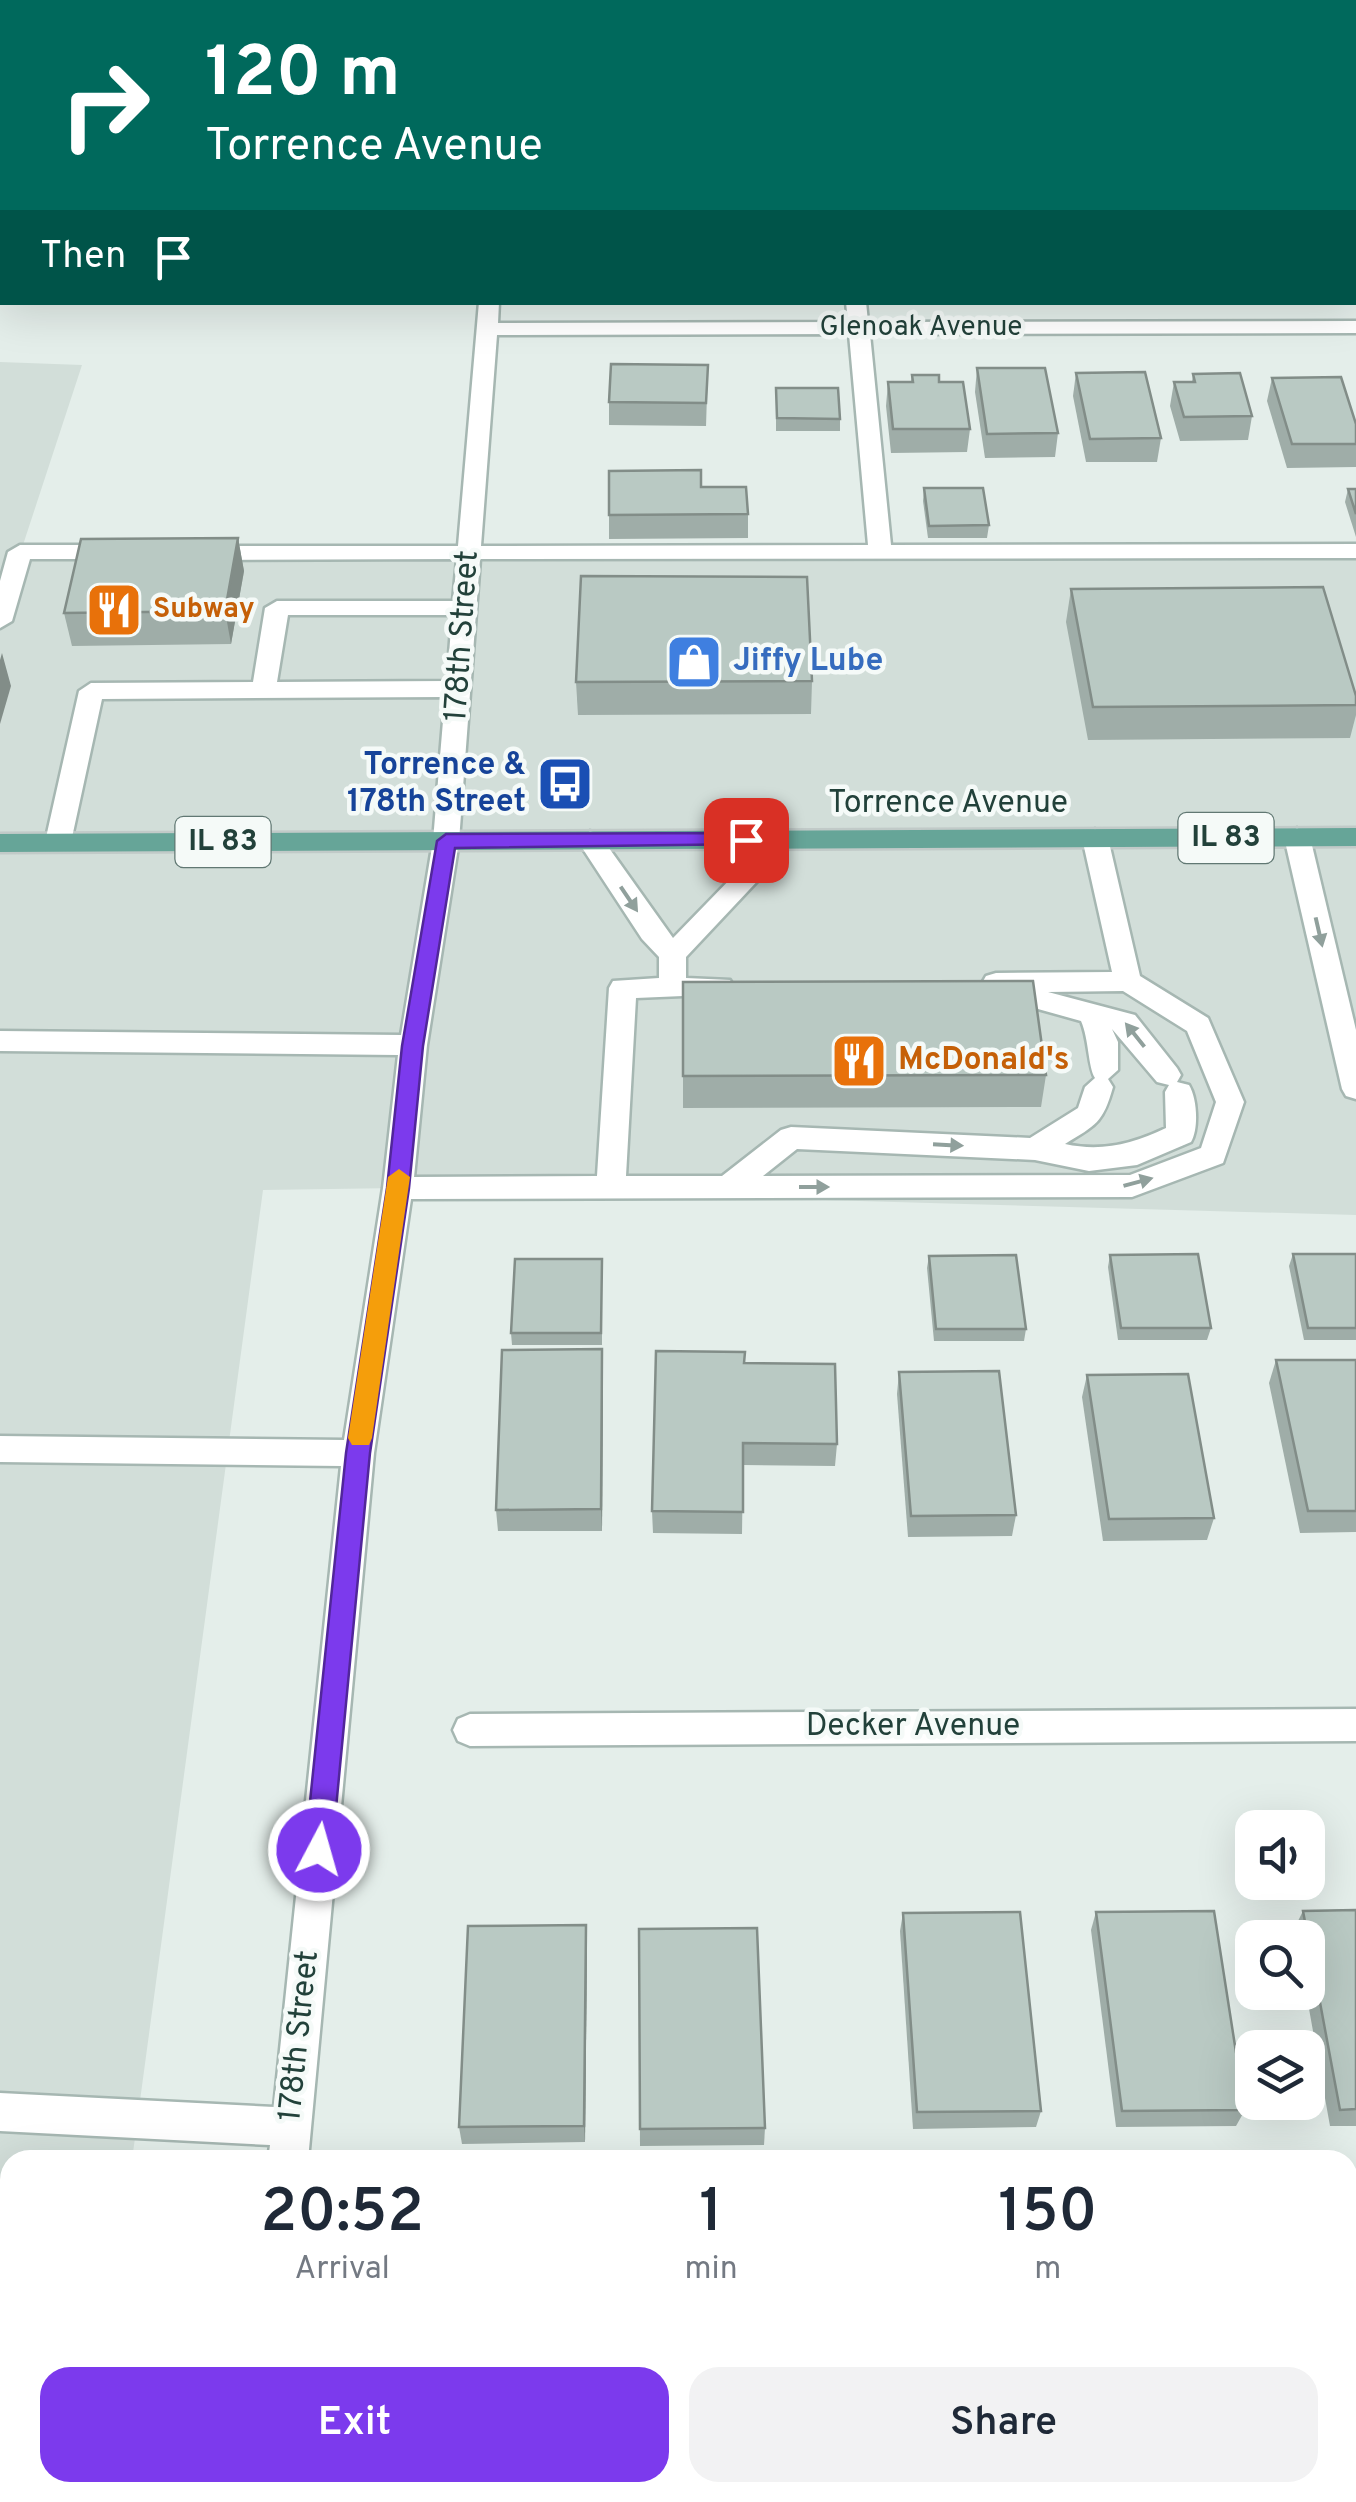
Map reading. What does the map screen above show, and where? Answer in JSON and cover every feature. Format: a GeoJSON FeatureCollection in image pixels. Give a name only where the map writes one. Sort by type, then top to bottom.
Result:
{"type":"FeatureCollection","features":[{"type":"Feature","properties":{"kind":"main road","name":"Torrence Avenue"},"geometry":{"type":"LineString","coordinates":[[0,843],[1356,837]]}},
{"type":"Feature","properties":{"kind":"street","name":"178th Street"},"geometry":{"type":"LineString","coordinates":[[290,2144],[358,1453],[398,1188],[413,1046],[446,841],[489,305]]}},
{"type":"Feature","properties":{"kind":"street"},"geometry":{"type":"LineString","coordinates":[[856,305],[880,552]]}},
{"type":"Feature","properties":{"kind":"street","name":"Glenoak Avenue"},"geometry":{"type":"LineString","coordinates":[[487,329],[1356,327]]}},
{"type":"Feature","properties":{"kind":"street"},"geometry":{"type":"LineString","coordinates":[[177,552],[1356,550]]}},
{"type":"Feature","properties":{"kind":"street"},"geometry":{"type":"LineString","coordinates":[[0,620],[20,552],[138,552]]}},
{"type":"Feature","properties":{"kind":"street"},"geometry":{"type":"LineString","coordinates":[[264,690],[277,608],[465,608]]}},
{"type":"Feature","properties":{"kind":"street"},"geometry":{"type":"LineString","coordinates":[[58,842],[90,691],[459,689]]}},
{"type":"Feature","properties":{"kind":"street"},"geometry":{"type":"LineString","coordinates":[[1297,837],[1356,1089]]}},
{"type":"Feature","properties":{"kind":"street"},"geometry":{"type":"LineString","coordinates":[[1095,838],[1128,981]]}},
{"type":"Feature","properties":{"kind":"street"},"geometry":{"type":"LineString","coordinates":[[672,988],[673,954],[784,839]]}},
{"type":"Feature","properties":{"kind":"street"},"geometry":{"type":"LineString","coordinates":[[590,840],[651,932],[673,954]]}},
{"type":"Feature","properties":{"kind":"street"},"geometry":{"type":"LineString","coordinates":[[398,1188],[1132,1186],[1212,1155],[1230,1102],[1198,1025],[1128,981],[978,991],[1038,999],[1124,1022],[1173,1083],[1182,1134],[1136,1154],[1089,1160],[1035,1149],[791,1138],[728,1187]]}},
{"type":"Feature","properties":{"kind":"street"},"geometry":{"type":"LineString","coordinates":[[611,1187],[623,988],[707,987],[729,1004],[747,995]]}},
{"type":"Feature","properties":{"kind":"street"},"geometry":{"type":"LineString","coordinates":[[1035,1149],[1090,1114],[1102,1079],[1104,1042],[1092,1014]]}},
{"type":"Feature","properties":{"kind":"street"},"geometry":{"type":"LineString","coordinates":[[0,1041],[413,1046]]}},
{"type":"Feature","properties":{"kind":"street"},"geometry":{"type":"LineString","coordinates":[[0,1448],[358,1453]]}},
{"type":"Feature","properties":{"kind":"street","name":"Decker Avenue"},"geometry":{"type":"LineString","coordinates":[[470,1730],[1356,1725]]}},
{"type":"Feature","properties":{"kind":"street"},"geometry":{"type":"LineString","coordinates":[[0,2112],[290,2144]]}},
{"type":"Feature","properties":{"kind":"shaded area"},"geometry":{"type":"Polygon","coordinates":[[[0,362],[82,365],[21,551],[1356,550],[1356,1215],[398,1188],[263,1190],[133,2150],[0,2150],[0,362]]]}},
{"type":"Feature","properties":{"kind":"building"},"geometry":{"type":"Polygon","coordinates":[[[611,364],[708,365],[706,403],[609,402],[611,364]]]}},
{"type":"Feature","properties":{"kind":"building"},"geometry":{"type":"Polygon","coordinates":[[[977,368],[1045,368],[1058,433],[987,434],[977,368]]]}},
{"type":"Feature","properties":{"kind":"building"},"geometry":{"type":"Polygon","coordinates":[[[1145,372],[1161,438],[1090,439],[1076,373],[1145,372]]]}},
{"type":"Feature","properties":{"kind":"building"},"geometry":{"type":"Polygon","coordinates":[[[1240,373],[1252,416],[1184,417],[1174,382],[1195,382],[1193,374],[1240,373]]]}},
{"type":"Feature","properties":{"kind":"building"},"geometry":{"type":"Polygon","coordinates":[[[912,375],[939,375],[939,382],[963,382],[970,429],[893,429],[888,382],[913,382],[912,375]]]}},
{"type":"Feature","properties":{"kind":"building"},"geometry":{"type":"Polygon","coordinates":[[[1341,377],[1356,424],[1356,444],[1292,444],[1272,378],[1341,377]]]}},
{"type":"Feature","properties":{"kind":"building"},"geometry":{"type":"Polygon","coordinates":[[[776,388],[838,388],[840,419],[777,418],[776,388]]]}},
{"type":"Feature","properties":{"kind":"building"},"geometry":{"type":"Polygon","coordinates":[[[701,470],[701,487],[746,487],[748,514],[609,515],[609,471],[701,470]]]}},
{"type":"Feature","properties":{"kind":"building"},"geometry":{"type":"Polygon","coordinates":[[[924,488],[983,488],[989,525],[929,526],[924,488]]]}},
{"type":"Feature","properties":{"kind":"building"},"geometry":{"type":"Polygon","coordinates":[[[1348,489],[1356,489],[1356,514],[1348,489]]]}},
{"type":"Feature","properties":{"kind":"building"},"geometry":{"type":"Polygon","coordinates":[[[238,538],[225,611],[64,613],[81,539],[238,538]]]}},
{"type":"Feature","properties":{"kind":"building","name":"Jiffy Lube"},"geometry":{"type":"Polygon","coordinates":[[[581,576],[807,577],[812,681],[576,682],[581,576]]]}},
{"type":"Feature","properties":{"kind":"building"},"geometry":{"type":"Polygon","coordinates":[[[1323,587],[1356,705],[1093,707],[1071,589],[1323,587]]]}},
{"type":"Feature","properties":{"kind":"building","name":"McDonald's"},"geometry":{"type":"Polygon","coordinates":[[[1033,981],[1046,1075],[683,1076],[683,982],[1033,981]]]}},
{"type":"Feature","properties":{"kind":"building"},"geometry":{"type":"Polygon","coordinates":[[[1198,1254],[1211,1328],[1121,1328],[1110,1255],[1198,1254]]]}},
{"type":"Feature","properties":{"kind":"building"},"geometry":{"type":"Polygon","coordinates":[[[1293,1254],[1356,1254],[1356,1328],[1308,1328],[1293,1254]]]}},
{"type":"Feature","properties":{"kind":"building"},"geometry":{"type":"Polygon","coordinates":[[[1016,1255],[1026,1329],[936,1329],[929,1256],[1016,1255]]]}},
{"type":"Feature","properties":{"kind":"building"},"geometry":{"type":"Polygon","coordinates":[[[515,1259],[602,1259],[601,1333],[511,1333],[515,1259]]]}},
{"type":"Feature","properties":{"kind":"building"},"geometry":{"type":"Polygon","coordinates":[[[602,1349],[601,1509],[496,1510],[502,1350],[602,1349]]]}},
{"type":"Feature","properties":{"kind":"building"},"geometry":{"type":"Polygon","coordinates":[[[656,1351],[745,1352],[744,1363],[835,1364],[837,1444],[743,1443],[743,1512],[652,1511],[656,1351]]]}},
{"type":"Feature","properties":{"kind":"building"},"geometry":{"type":"Polygon","coordinates":[[[1276,1360],[1356,1360],[1356,1511],[1308,1511],[1276,1360]]]}},
{"type":"Feature","properties":{"kind":"building"},"geometry":{"type":"Polygon","coordinates":[[[999,1371],[1016,1515],[911,1516],[899,1372],[999,1371]]]}},
{"type":"Feature","properties":{"kind":"building"},"geometry":{"type":"Polygon","coordinates":[[[1188,1374],[1214,1518],[1109,1519],[1087,1375],[1188,1374]]]}},
{"type":"Feature","properties":{"kind":"building"},"geometry":{"type":"Polygon","coordinates":[[[1356,1910],[1356,2109],[1340,2110],[1321,2010],[1325,2010],[1325,1920],[1305,1920],[1303,1911],[1356,1910]]]}},
{"type":"Feature","properties":{"kind":"building"},"geometry":{"type":"Polygon","coordinates":[[[1214,1911],[1235,2046],[1235,2110],[1122,2111],[1096,1912],[1214,1911]]]}},
{"type":"Feature","properties":{"kind":"building"},"geometry":{"type":"Polygon","coordinates":[[[1020,1912],[1041,2111],[917,2112],[903,1913],[1020,1912]]]}},
{"type":"Feature","properties":{"kind":"building"},"geometry":{"type":"Polygon","coordinates":[[[586,1925],[584,2126],[459,2127],[468,1926],[586,1925]]]}},
{"type":"Feature","properties":{"kind":"building"},"geometry":{"type":"Polygon","coordinates":[[[757,1928],[765,2128],[640,2129],[639,1929],[757,1928]]]}},
{"type":"Feature","properties":{"kind":"slow traffic"},"geometry":{"type":"LineString","coordinates":[[360,1438],[399,1177]]}},
{"type":"Feature","properties":{"kind":"place","name":"Subway"},"geometry":{"type":"Point","coordinates":[114,610]}},
{"type":"Feature","properties":{"kind":"place","name":"Jiffy Lube"},"geometry":{"type":"Point","coordinates":[694,662]}},
{"type":"Feature","properties":{"kind":"place","name":"Torrence & 178th Street"},"geometry":{"type":"Point","coordinates":[565,784]}},
{"type":"Feature","properties":{"kind":"place","name":"McDonald's"},"geometry":{"type":"Point","coordinates":[859,1061]}},
{"type":"Feature","properties":{"kind":"route"},"geometry":{"type":"LineString","coordinates":[[319,1850],[358,1453],[398,1188],[413,1046],[446,841],[746,840]]}}]}
